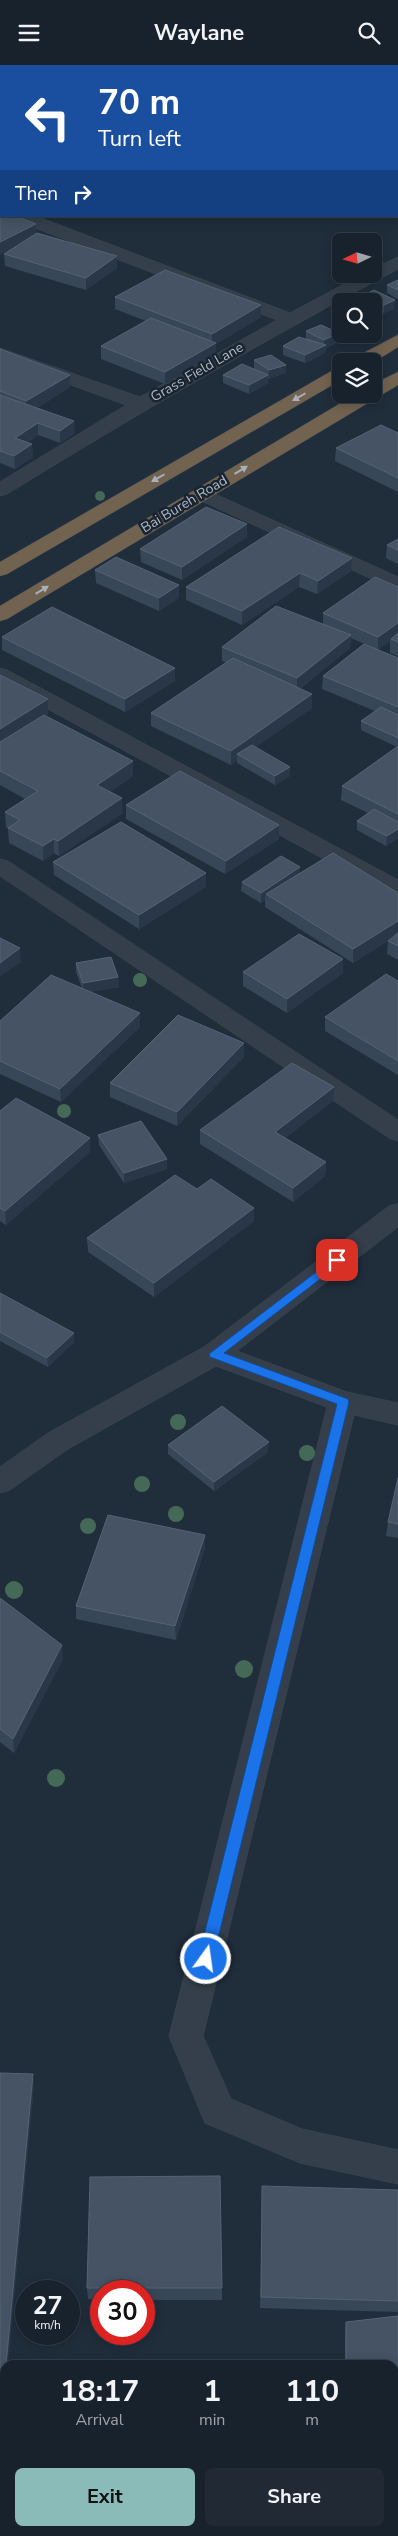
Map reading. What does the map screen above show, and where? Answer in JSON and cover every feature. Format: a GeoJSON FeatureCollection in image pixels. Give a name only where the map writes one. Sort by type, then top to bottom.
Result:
{"type":"FeatureCollection","features":[{"type":"Feature","properties":{"kind":"highway"},"geometry":{"type":"LineString","coordinates":[[376,353],[398,340]]}},
{"type":"Feature","properties":{"kind":"highway"},"geometry":{"type":"LineString","coordinates":[[382,386],[398,377]]}},
{"type":"Feature","properties":{"kind":"highway"},"geometry":{"type":"LineString","coordinates":[[0,570],[332,378]]}},
{"type":"Feature","properties":{"kind":"highway","name":"Bai Bureh Road"},"geometry":{"type":"LineString","coordinates":[[0,615],[354,403]]}},
{"type":"Feature","properties":{"kind":"street"},"geometry":{"type":"LineString","coordinates":[[23,217],[291,319]]}},
{"type":"Feature","properties":{"kind":"street","name":"Grass Field Lane"},"geometry":{"type":"LineString","coordinates":[[0,490],[141,404],[291,319],[398,262]]}},
{"type":"Feature","properties":{"kind":"street"},"geometry":{"type":"LineString","coordinates":[[0,353],[141,404]]}},
{"type":"Feature","properties":{"kind":"street"},"geometry":{"type":"LineString","coordinates":[[202,494],[398,585]]}},
{"type":"Feature","properties":{"kind":"street"},"geometry":{"type":"LineString","coordinates":[[0,674],[398,891]]}},
{"type":"Feature","properties":{"kind":"street"},"geometry":{"type":"LineString","coordinates":[[0,866],[398,1132]]}},
{"type":"Feature","properties":{"kind":"street"},"geometry":{"type":"LineString","coordinates":[[0,1482],[58,1441],[214,1354],[398,1213]]}},
{"type":"Feature","properties":{"kind":"street"},"geometry":{"type":"LineString","coordinates":[[214,1354],[344,1402],[398,1414]]}},
{"type":"Feature","properties":{"kind":"street"},"geometry":{"type":"LineString","coordinates":[[344,1402],[186,2036],[218,2111],[300,2146],[398,2167]]}},
{"type":"Feature","properties":{"kind":"building"},"geometry":{"type":"Polygon","coordinates":[[[0,217],[18,217],[36,224],[0,242],[0,217]]]}},
{"type":"Feature","properties":{"kind":"building"},"geometry":{"type":"Polygon","coordinates":[[[37,233],[117,256],[86,278],[4,254],[37,233]]]}},
{"type":"Feature","properties":{"kind":"building"},"geometry":{"type":"Polygon","coordinates":[[[165,270],[261,305],[212,334],[115,297],[165,270]]]}},
{"type":"Feature","properties":{"kind":"building"},"geometry":{"type":"Polygon","coordinates":[[[398,280],[398,290],[387,285],[398,280]]]}},
{"type":"Feature","properties":{"kind":"building"},"geometry":{"type":"Polygon","coordinates":[[[374,290],[380,293],[368,293],[374,290]]]}},
{"type":"Feature","properties":{"kind":"building"},"geometry":{"type":"Polygon","coordinates":[[[382,294],[395,300],[384,305],[382,304],[382,294]]]}},
{"type":"Feature","properties":{"kind":"building"},"geometry":{"type":"Polygon","coordinates":[[[151,318],[216,343],[165,372],[101,346],[151,318]]]}},
{"type":"Feature","properties":{"kind":"building"},"geometry":{"type":"Polygon","coordinates":[[[321,325],[332,330],[332,336],[324,340],[306,331],[321,325]]]}},
{"type":"Feature","properties":{"kind":"building"},"geometry":{"type":"Polygon","coordinates":[[[299,337],[326,345],[305,355],[283,346],[299,337]]]}},
{"type":"Feature","properties":{"kind":"building"},"geometry":{"type":"Polygon","coordinates":[[[0,349],[70,375],[26,401],[0,391],[0,349]]]}},
{"type":"Feature","properties":{"kind":"building"},"geometry":{"type":"Polygon","coordinates":[[[271,355],[286,365],[269,370],[254,360],[271,355]]]}},
{"type":"Feature","properties":{"kind":"building"},"geometry":{"type":"Polygon","coordinates":[[[242,364],[268,375],[249,385],[223,375],[242,364]]]}},
{"type":"Feature","properties":{"kind":"building"},"geometry":{"type":"Polygon","coordinates":[[[0,395],[74,421],[60,431],[38,423],[15,438],[32,444],[14,456],[0,451],[0,395]]]}},
{"type":"Feature","properties":{"kind":"building"},"geometry":{"type":"Polygon","coordinates":[[[381,425],[398,433],[398,478],[336,448],[381,425]]]}},
{"type":"Feature","properties":{"kind":"building"},"geometry":{"type":"Polygon","coordinates":[[[206,507],[247,524],[182,567],[140,549],[206,507]]]}},
{"type":"Feature","properties":{"kind":"building"},"geometry":{"type":"Polygon","coordinates":[[[279,527],[352,558],[318,581],[300,573],[242,611],[186,587],[279,527]]]}},
{"type":"Feature","properties":{"kind":"building"},"geometry":{"type":"Polygon","coordinates":[[[398,539],[398,550],[387,545],[398,539]]]}},
{"type":"Feature","properties":{"kind":"building"},"geometry":{"type":"Polygon","coordinates":[[[116,557],[179,585],[159,598],[95,570],[116,557]]]}},
{"type":"Feature","properties":{"kind":"building"},"geometry":{"type":"Polygon","coordinates":[[[375,577],[398,587],[398,623],[378,637],[323,613],[375,577]]]}},
{"type":"Feature","properties":{"kind":"building"},"geometry":{"type":"Polygon","coordinates":[[[276,606],[351,635],[297,678],[222,647],[276,606]]]}},
{"type":"Feature","properties":{"kind":"building"},"geometry":{"type":"Polygon","coordinates":[[[52,607],[175,668],[125,699],[2,637],[52,607]]]}},
{"type":"Feature","properties":{"kind":"building"},"geometry":{"type":"Polygon","coordinates":[[[398,633],[398,642],[391,639],[398,633]]]}},
{"type":"Feature","properties":{"kind":"building"},"geometry":{"type":"Polygon","coordinates":[[[364,644],[398,658],[398,707],[323,676],[364,644]]]}},
{"type":"Feature","properties":{"kind":"building"},"geometry":{"type":"Polygon","coordinates":[[[233,658],[312,694],[231,751],[151,713],[233,658]]]}},
{"type":"Feature","properties":{"kind":"building"},"geometry":{"type":"Polygon","coordinates":[[[0,675],[48,699],[0,729],[0,675]]]}},
{"type":"Feature","properties":{"kind":"building"},"geometry":{"type":"Polygon","coordinates":[[[381,707],[398,715],[398,738],[361,721],[381,707]]]}},
{"type":"Feature","properties":{"kind":"building"},"geometry":{"type":"Polygon","coordinates":[[[44,715],[133,761],[97,785],[122,798],[58,841],[54,839],[43,846],[8,828],[20,820],[5,812],[38,791],[0,771],[0,742],[44,715]]]}},
{"type":"Feature","properties":{"kind":"building"},"geometry":{"type":"Polygon","coordinates":[[[252,745],[290,767],[275,776],[237,754],[252,745]]]}},
{"type":"Feature","properties":{"kind":"building"},"geometry":{"type":"Polygon","coordinates":[[[398,746],[398,814],[342,786],[398,746]]]}},
{"type":"Feature","properties":{"kind":"building"},"geometry":{"type":"Polygon","coordinates":[[[180,771],[279,825],[226,861],[126,805],[180,771]]]}},
{"type":"Feature","properties":{"kind":"building"},"geometry":{"type":"Polygon","coordinates":[[[374,809],[398,822],[398,829],[387,836],[357,821],[374,809]]]}},
{"type":"Feature","properties":{"kind":"building"},"geometry":{"type":"Polygon","coordinates":[[[121,822],[206,873],[139,915],[53,862],[121,822]]]}},
{"type":"Feature","properties":{"kind":"building"},"geometry":{"type":"Polygon","coordinates":[[[333,853],[398,893],[398,921],[353,949],[266,894],[333,853]]]}},
{"type":"Feature","properties":{"kind":"building"},"geometry":{"type":"Polygon","coordinates":[[[281,856],[300,867],[261,893],[242,882],[281,856]]]}},
{"type":"Feature","properties":{"kind":"building"},"geometry":{"type":"Polygon","coordinates":[[[398,933],[398,946],[388,941],[398,933]]]}},
{"type":"Feature","properties":{"kind":"building"},"geometry":{"type":"Polygon","coordinates":[[[299,934],[343,959],[287,999],[243,972],[299,934]]]}},
{"type":"Feature","properties":{"kind":"building"},"geometry":{"type":"Polygon","coordinates":[[[0,938],[20,948],[0,963],[0,938]]]}},
{"type":"Feature","properties":{"kind":"building"},"geometry":{"type":"Polygon","coordinates":[[[111,957],[118,977],[83,983],[76,963],[111,957]]]}},
{"type":"Feature","properties":{"kind":"building"},"geometry":{"type":"Polygon","coordinates":[[[386,974],[398,981],[398,1061],[325,1017],[386,974]]]}},
{"type":"Feature","properties":{"kind":"building"},"geometry":{"type":"Polygon","coordinates":[[[51,975],[140,1013],[60,1089],[0,1061],[0,1021],[51,975]]]}},
{"type":"Feature","properties":{"kind":"building"},"geometry":{"type":"Polygon","coordinates":[[[178,1015],[244,1043],[177,1112],[110,1083],[178,1015]]]}},
{"type":"Feature","properties":{"kind":"building"},"geometry":{"type":"Polygon","coordinates":[[[292,1063],[334,1087],[275,1132],[326,1162],[293,1188],[200,1130],[292,1063]]]}},
{"type":"Feature","properties":{"kind":"building"},"geometry":{"type":"Polygon","coordinates":[[[16,1098],[90,1138],[5,1211],[0,1208],[0,1111],[16,1098]]]}},
{"type":"Feature","properties":{"kind":"building"},"geometry":{"type":"Polygon","coordinates":[[[141,1121],[167,1159],[124,1173],[98,1135],[141,1121]]]}},
{"type":"Feature","properties":{"kind":"building"},"geometry":{"type":"Polygon","coordinates":[[[175,1175],[197,1189],[211,1179],[254,1208],[154,1283],[87,1238],[175,1175]]]}},
{"type":"Feature","properties":{"kind":"building"},"geometry":{"type":"Polygon","coordinates":[[[0,1293],[74,1333],[47,1358],[0,1332],[0,1293]]]}},
{"type":"Feature","properties":{"kind":"building"},"geometry":{"type":"Polygon","coordinates":[[[222,1406],[269,1442],[214,1482],[168,1445],[222,1406]]]}},
{"type":"Feature","properties":{"kind":"building"},"geometry":{"type":"Polygon","coordinates":[[[398,1478],[398,1524],[388,1522],[398,1478]]]}},
{"type":"Feature","properties":{"kind":"building"},"geometry":{"type":"Polygon","coordinates":[[[108,1515],[205,1535],[175,1626],[76,1606],[108,1515]]]}},
{"type":"Feature","properties":{"kind":"building"},"geometry":{"type":"Polygon","coordinates":[[[0,1598],[62,1645],[13,1739],[0,1729],[0,1598]]]}},
{"type":"Feature","properties":{"kind":"building"},"geometry":{"type":"Polygon","coordinates":[[[0,2073],[33,2074],[6,2360],[0,2360],[0,2073]]]}},
{"type":"Feature","properties":{"kind":"building"},"geometry":{"type":"Polygon","coordinates":[[[220,2176],[222,2288],[155,2288],[155,2280],[90,2280],[90,2288],[87,2288],[90,2177],[220,2176]]]}},
{"type":"Feature","properties":{"kind":"building"},"geometry":{"type":"Polygon","coordinates":[[[262,2186],[398,2190],[398,2301],[261,2297],[262,2186]]]}},
{"type":"Feature","properties":{"kind":"building"},"geometry":{"type":"Polygon","coordinates":[[[398,2316],[398,2360],[346,2360],[346,2322],[398,2316]]]}},
{"type":"Feature","properties":{"kind":"route"},"geometry":{"type":"LineString","coordinates":[[206,1959],[344,1402],[214,1354],[337,1260]]}}]}
